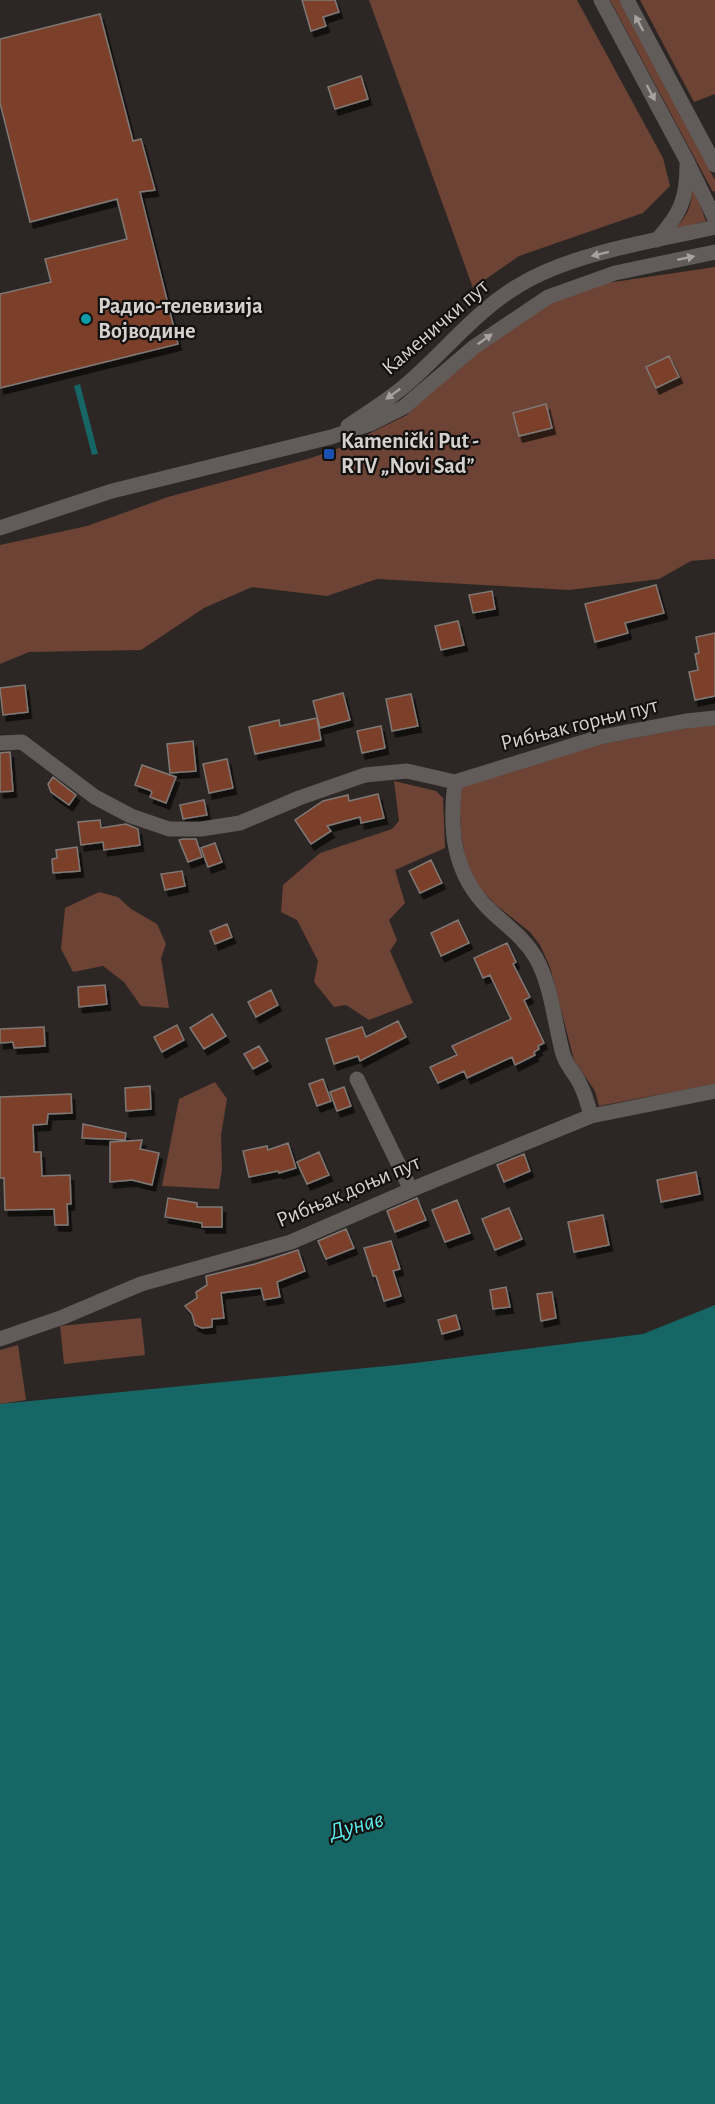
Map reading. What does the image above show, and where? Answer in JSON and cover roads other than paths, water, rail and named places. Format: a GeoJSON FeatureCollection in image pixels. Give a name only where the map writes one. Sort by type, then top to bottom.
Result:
{"type":"FeatureCollection","features":[{"type":"Feature","properties":{"kind":"street"},"geometry":{"type":"LineString","coordinates":[[601,0],[686,159],[715,219]]}},
{"type":"Feature","properties":{"kind":"street"},"geometry":{"type":"LineString","coordinates":[[627,0],[715,165]]}},
{"type":"Feature","properties":{"kind":"street"},"geometry":{"type":"LineString","coordinates":[[686,112],[715,148]]}},
{"type":"Feature","properties":{"kind":"street"},"geometry":{"type":"LineString","coordinates":[[657,240],[674,220],[682,205],[687,187],[686,159]]}},
{"type":"Feature","properties":{"kind":"street","name":"Каменички пут"},"geometry":{"type":"LineString","coordinates":[[331,437],[407,384],[485,310],[517,286],[550,268],[715,227]]}},
{"type":"Feature","properties":{"kind":"street","name":"Каменички пут"},"geometry":{"type":"LineString","coordinates":[[0,528],[112,491],[331,437],[370,424],[404,407],[474,347],[548,297],[615,273],[715,252]]}},
{"type":"Feature","properties":{"kind":"street","name":"Рибњак горњи пут"},"geometry":{"type":"LineString","coordinates":[[455,782],[600,737],[715,718]]}},
{"type":"Feature","properties":{"kind":"street"},"geometry":{"type":"LineString","coordinates":[[0,743],[22,742],[95,797],[131,816],[169,829],[201,829],[240,823],[299,798],[365,775],[407,771],[455,782],[453,825],[461,871],[488,908],[521,936],[536,958],[544,977],[563,1057],[585,1093],[591,1116]]}},
{"type":"Feature","properties":{"kind":"street"},"geometry":{"type":"LineString","coordinates":[[357,1079],[411,1190]]}},
{"type":"Feature","properties":{"kind":"street","name":"Рибњак доњи пут"},"geometry":{"type":"LineString","coordinates":[[0,1340],[63,1317],[141,1284],[291,1242],[591,1116],[715,1091]]}},
{"type":"Feature","properties":{"kind":"water"},"geometry":{"type":"Polygon","coordinates":[[[80,384],[98,454],[92,455],[74,386],[80,384]]]}},
{"type":"Feature","properties":{"kind":"water","name":"Дунав"},"geometry":{"type":"Polygon","coordinates":[[[715,1305],[715,2104],[0,2104],[0,1404],[407,1364],[643,1334],[715,1305]]]}},
{"type":"Feature","properties":{"kind":"place","name":"Радио-телевизија Војводине"},"geometry":{"type":"Point","coordinates":[86,319]}},
{"type":"Feature","properties":{"kind":"place","name":"Kamenički Put - RTV „Novi Sad”"},"geometry":{"type":"Point","coordinates":[329,454]}}]}
